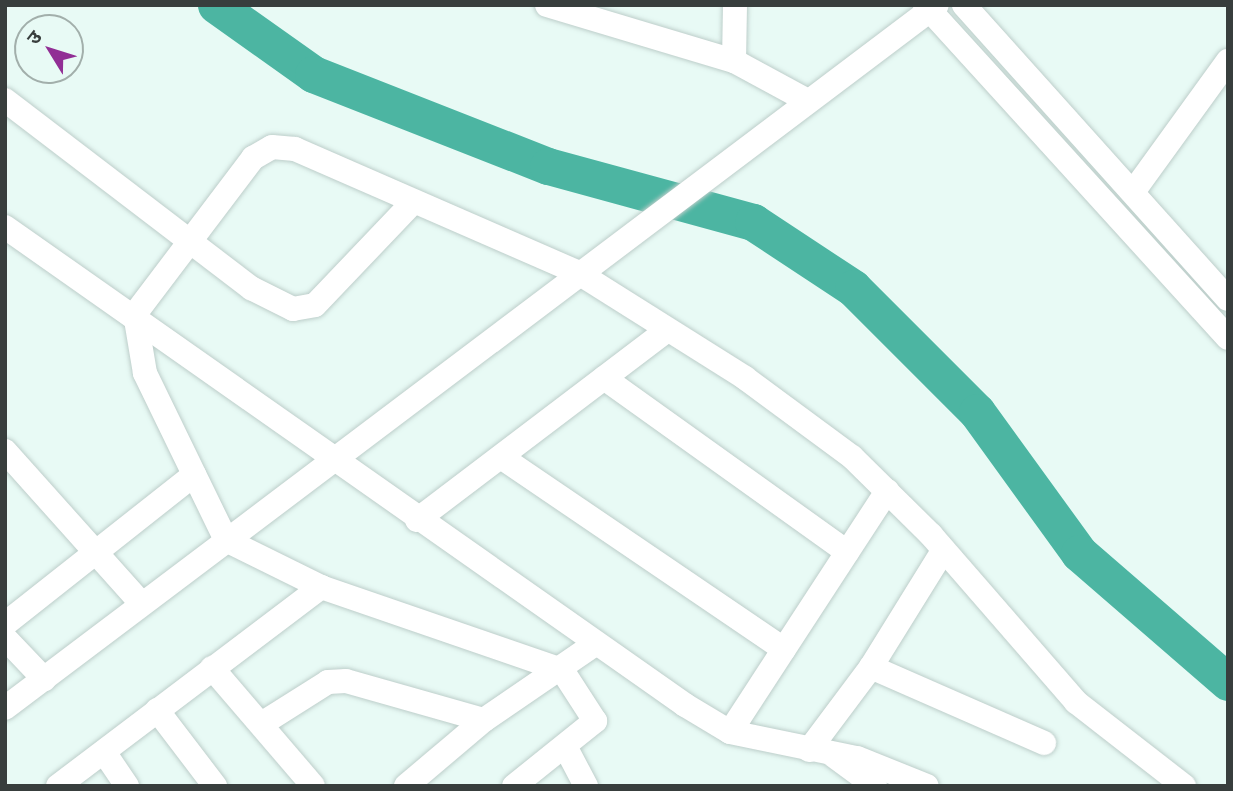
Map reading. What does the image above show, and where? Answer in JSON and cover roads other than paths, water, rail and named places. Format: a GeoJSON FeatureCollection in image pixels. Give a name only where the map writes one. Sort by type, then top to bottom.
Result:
{"type":"FeatureCollection","features":[{"type":"Feature","properties":{"kind":"street"},"geometry":{"type":"LineString","coordinates":[[547,5],[734,61],[806,100]]}},
{"type":"Feature","properties":{"kind":"street"},"geometry":{"type":"LineString","coordinates":[[734,61],[735,5]]}},
{"type":"Feature","properties":{"kind":"street"},"geometry":{"type":"LineString","coordinates":[[964,5],[1228,299]]}},
{"type":"Feature","properties":{"kind":"street"},"geometry":{"type":"LineString","coordinates":[[5,708],[335,460],[577,272],[600,260],[930,7],[1228,338]]}},
{"type":"Feature","properties":{"kind":"street"},"geometry":{"type":"LineString","coordinates":[[1133,192],[1228,61]]}},
{"type":"Feature","properties":{"kind":"street"},"geometry":{"type":"LineString","coordinates":[[5,100],[188,242],[268,300],[293,309],[315,305],[413,202]]}},
{"type":"Feature","properties":{"kind":"street"},"geometry":{"type":"LineString","coordinates":[[514,786],[566,748],[595,721],[562,670],[321,587],[226,540],[145,373],[135,314],[253,158],[272,147],[295,149],[577,272],[745,378],[852,457],[943,551],[1076,702],[1184,786]]}},
{"type":"Feature","properties":{"kind":"street"},"geometry":{"type":"LineString","coordinates":[[5,227],[135,314],[417,520],[595,644],[730,732],[834,756],[857,758],[927,786]]}},
{"type":"Feature","properties":{"kind":"street"},"geometry":{"type":"LineString","coordinates":[[417,520],[667,330]]}},
{"type":"Feature","properties":{"kind":"street"},"geometry":{"type":"LineString","coordinates":[[604,377],[847,552]]}},
{"type":"Feature","properties":{"kind":"street"},"geometry":{"type":"LineString","coordinates":[[5,452],[142,604]]}},
{"type":"Feature","properties":{"kind":"street"},"geometry":{"type":"LineString","coordinates":[[501,457],[784,649]]}},
{"type":"Feature","properties":{"kind":"street"},"geometry":{"type":"LineString","coordinates":[[5,624],[194,475]]}},
{"type":"Feature","properties":{"kind":"street"},"geometry":{"type":"LineString","coordinates":[[730,732],[887,491]]}},
{"type":"Feature","properties":{"kind":"street"},"geometry":{"type":"LineString","coordinates":[[809,750],[871,667],[943,551]]}},
{"type":"Feature","properties":{"kind":"street"},"geometry":{"type":"LineString","coordinates":[[58,786],[321,587]]}},
{"type":"Feature","properties":{"kind":"street"},"geometry":{"type":"LineString","coordinates":[[5,639],[44,679]]}},
{"type":"Feature","properties":{"kind":"street"},"geometry":{"type":"LineString","coordinates":[[407,786],[484,720],[562,670],[595,644]]}},
{"type":"Feature","properties":{"kind":"street"},"geometry":{"type":"LineString","coordinates":[[871,667],[1044,743]]}},
{"type":"Feature","properties":{"kind":"street"},"geometry":{"type":"LineString","coordinates":[[212,668],[263,723],[313,786]]}},
{"type":"Feature","properties":{"kind":"street"},"geometry":{"type":"LineString","coordinates":[[263,723],[328,682],[346,681],[484,720]]}},
{"type":"Feature","properties":{"kind":"street"},"geometry":{"type":"LineString","coordinates":[[157,710],[215,786]]}},
{"type":"Feature","properties":{"kind":"street"},"geometry":{"type":"LineString","coordinates":[[566,748],[586,786]]}},
{"type":"Feature","properties":{"kind":"street"},"geometry":{"type":"LineString","coordinates":[[104,751],[127,786]]}},
{"type":"Feature","properties":{"kind":"street"},"geometry":{"type":"LineString","coordinates":[[834,756],[865,784]]}},
{"type":"Feature","properties":{"kind":"waterway"},"geometry":{"type":"LineString","coordinates":[[216,5],[313,74],[548,166],[753,222],[853,288],[977,412],[1079,553],[1228,682]]}}]}
